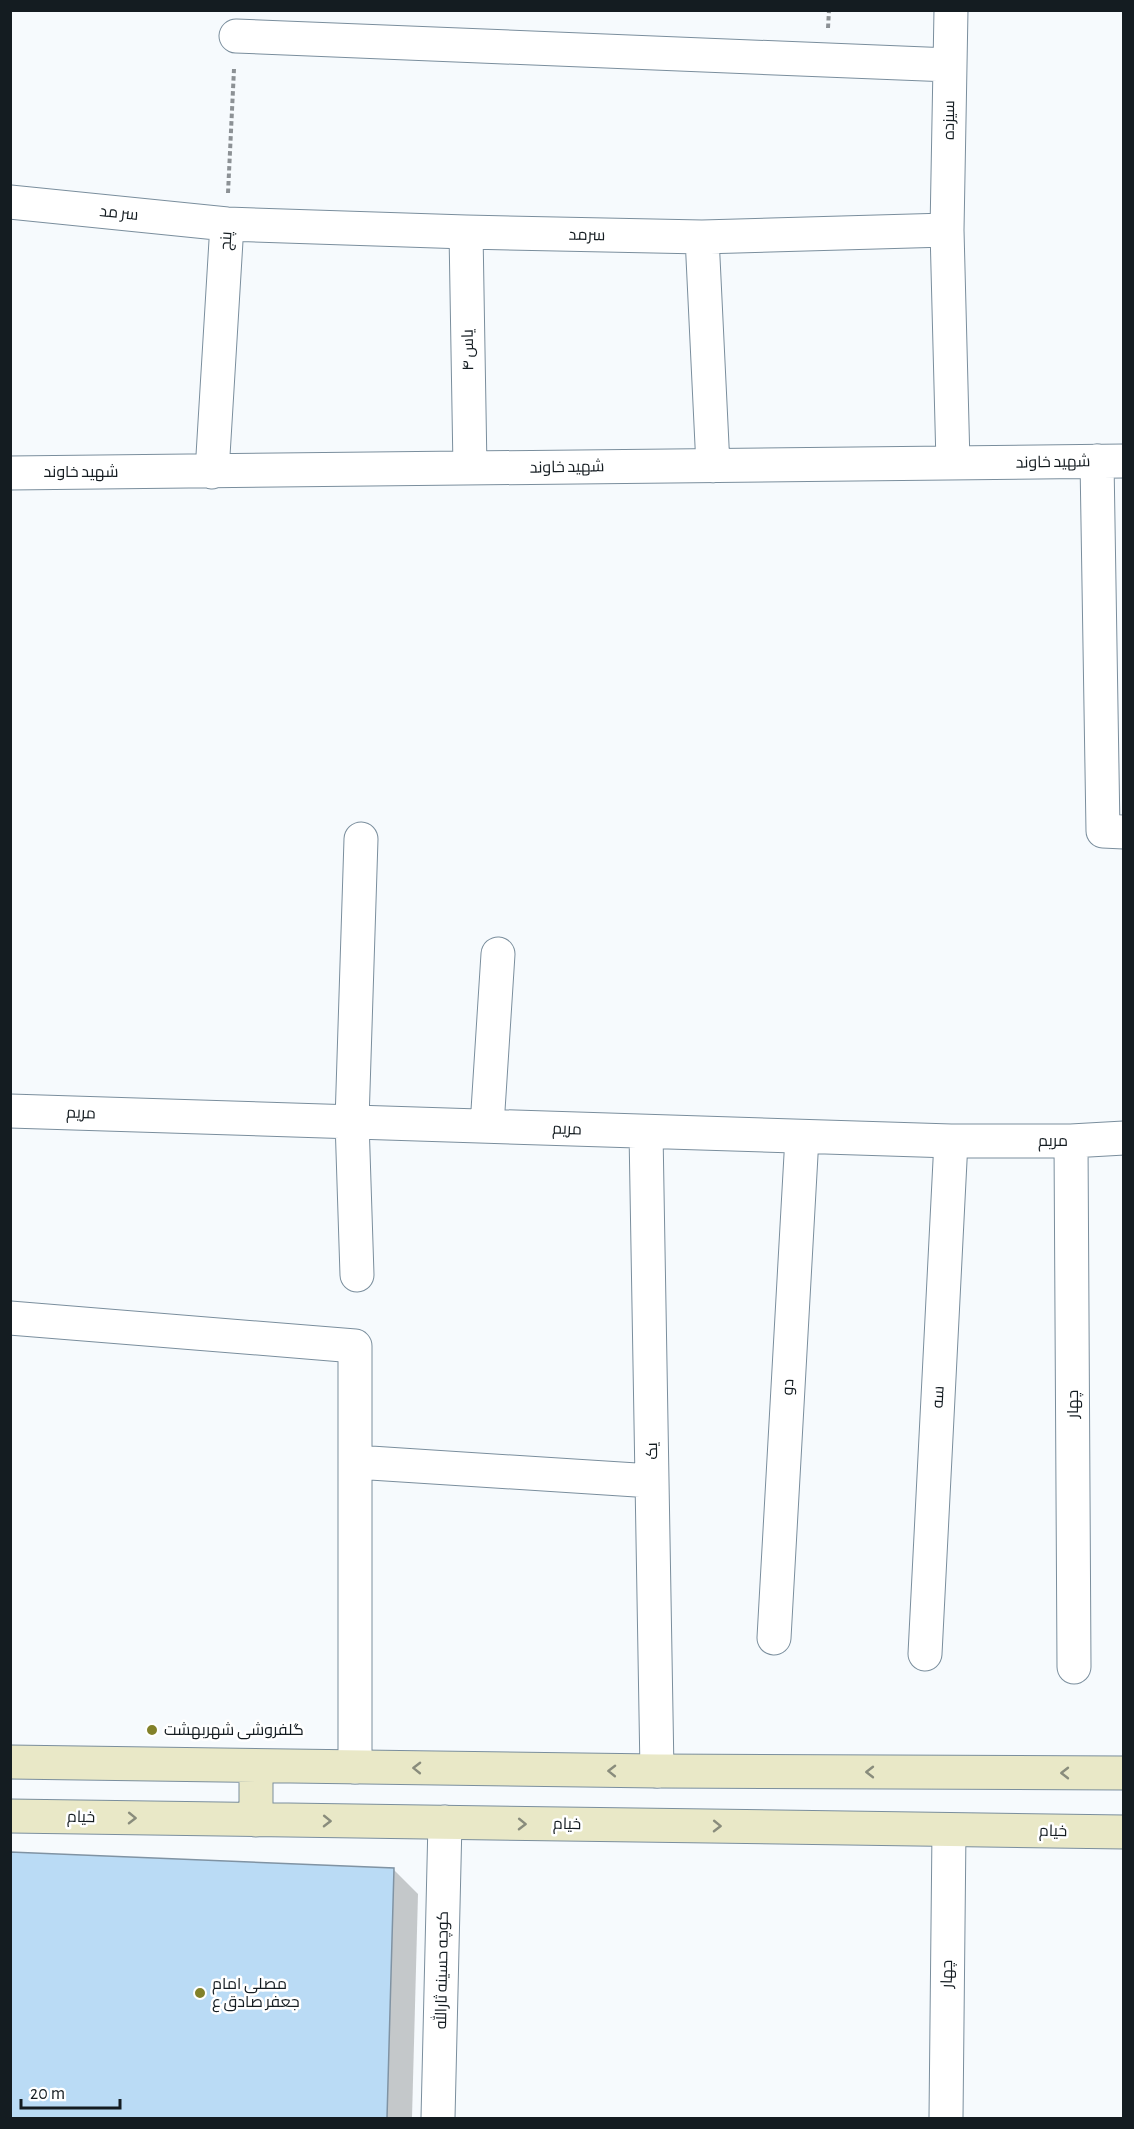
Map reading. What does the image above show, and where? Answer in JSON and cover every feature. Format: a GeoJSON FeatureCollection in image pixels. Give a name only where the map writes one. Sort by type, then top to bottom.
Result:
{"type":"FeatureCollection","features":[{"type":"Feature","properties":{"kind":"main road"},"geometry":{"type":"LineString","coordinates":[[10,1762],[657,1771],[1124,1773]]}},
{"type":"Feature","properties":{"kind":"main road"},"geometry":{"type":"LineString","coordinates":[[256,1766],[256,1820]]}},
{"type":"Feature","properties":{"kind":"main road","name":"خیام"},"geometry":{"type":"LineString","coordinates":[[10,1816],[1124,1832]]}},
{"type":"Feature","properties":{"kind":"street","name":"سیزده"},"geometry":{"type":"LineString","coordinates":[[951,10],[947,231],[953,463]]}},
{"type":"Feature","properties":{"kind":"street"},"geometry":{"type":"LineString","coordinates":[[236,36],[950,65]]}},
{"type":"Feature","properties":{"kind":"street","name":"سر مد"},"geometry":{"type":"LineString","coordinates":[[10,202],[227,224]]}},
{"type":"Feature","properties":{"kind":"street","name":"سرمد"},"geometry":{"type":"LineString","coordinates":[[227,224],[702,237],[947,231]]}},
{"type":"Feature","properties":{"kind":"street","name":"پنج"},"geometry":{"type":"LineString","coordinates":[[212,472],[227,224]]}},
{"type":"Feature","properties":{"kind":"street","name":"یاس ۴"},"geometry":{"type":"LineString","coordinates":[[466,232],[470,468]]}},
{"type":"Feature","properties":{"kind":"street"},"geometry":{"type":"LineString","coordinates":[[702,237],[713,466]]}},
{"type":"Feature","properties":{"kind":"street"},"geometry":{"type":"LineString","coordinates":[[1110,461],[1103,831],[1124,832]]}},
{"type":"Feature","properties":{"kind":"street","name":"شهید خاوند"},"geometry":{"type":"LineString","coordinates":[[10,473],[1110,461]]}},
{"type":"Feature","properties":{"kind":"street"},"geometry":{"type":"LineString","coordinates":[[357,1275],[352,1121],[361,839]]}},
{"type":"Feature","properties":{"kind":"street"},"geometry":{"type":"LineString","coordinates":[[487,1126],[498,954]]}},
{"type":"Feature","properties":{"kind":"street","name":"مریم"},"geometry":{"type":"LineString","coordinates":[[10,1111],[951,1141],[1071,1141],[1124,1138]]}},
{"type":"Feature","properties":{"kind":"street","name":"یک"},"geometry":{"type":"LineString","coordinates":[[646,1132],[657,1771]]}},
{"type":"Feature","properties":{"kind":"street","name":"دو"},"geometry":{"type":"LineString","coordinates":[[774,1638],[802,1137]]}},
{"type":"Feature","properties":{"kind":"street","name":"سه"},"geometry":{"type":"LineString","coordinates":[[925,1654],[951,1141]]}},
{"type":"Feature","properties":{"kind":"street","name":"چهار"},"geometry":{"type":"LineString","coordinates":[[1071,1141],[1074,1667]]}},
{"type":"Feature","properties":{"kind":"street"},"geometry":{"type":"LineString","coordinates":[[10,1318],[355,1346],[355,1767]]}},
{"type":"Feature","properties":{"kind":"street"},"geometry":{"type":"LineString","coordinates":[[355,1462],[652,1481]]}},
{"type":"Feature","properties":{"kind":"street","name":"کوچه حسینه ثارالله"},"geometry":{"type":"LineString","coordinates":[[438,2118],[445,1822]]}},
{"type":"Feature","properties":{"kind":"street","name":"چهار"},"geometry":{"type":"LineString","coordinates":[[946,2118],[949,1830]]}},
{"type":"Feature","properties":{"kind":"path","name":"پنج"},"geometry":{"type":"LineString","coordinates":[[227,224],[236,36]]}},
{"type":"Feature","properties":{"kind":"building","name":"مصلی امام جعفر صادق ع"},"geometry":{"type":"Polygon","coordinates":[[[10,1852],[394,1868],[387,2118],[10,2118],[10,1852]]]}},
{"type":"Feature","properties":{"kind":"place","name":"گلفروشی شهربهشت"},"geometry":{"type":"Point","coordinates":[152,1730]}},
{"type":"Feature","properties":{"kind":"place","name":"مصلی امام جعفر صادق ع"},"geometry":{"type":"Point","coordinates":[200,1993]}}]}
